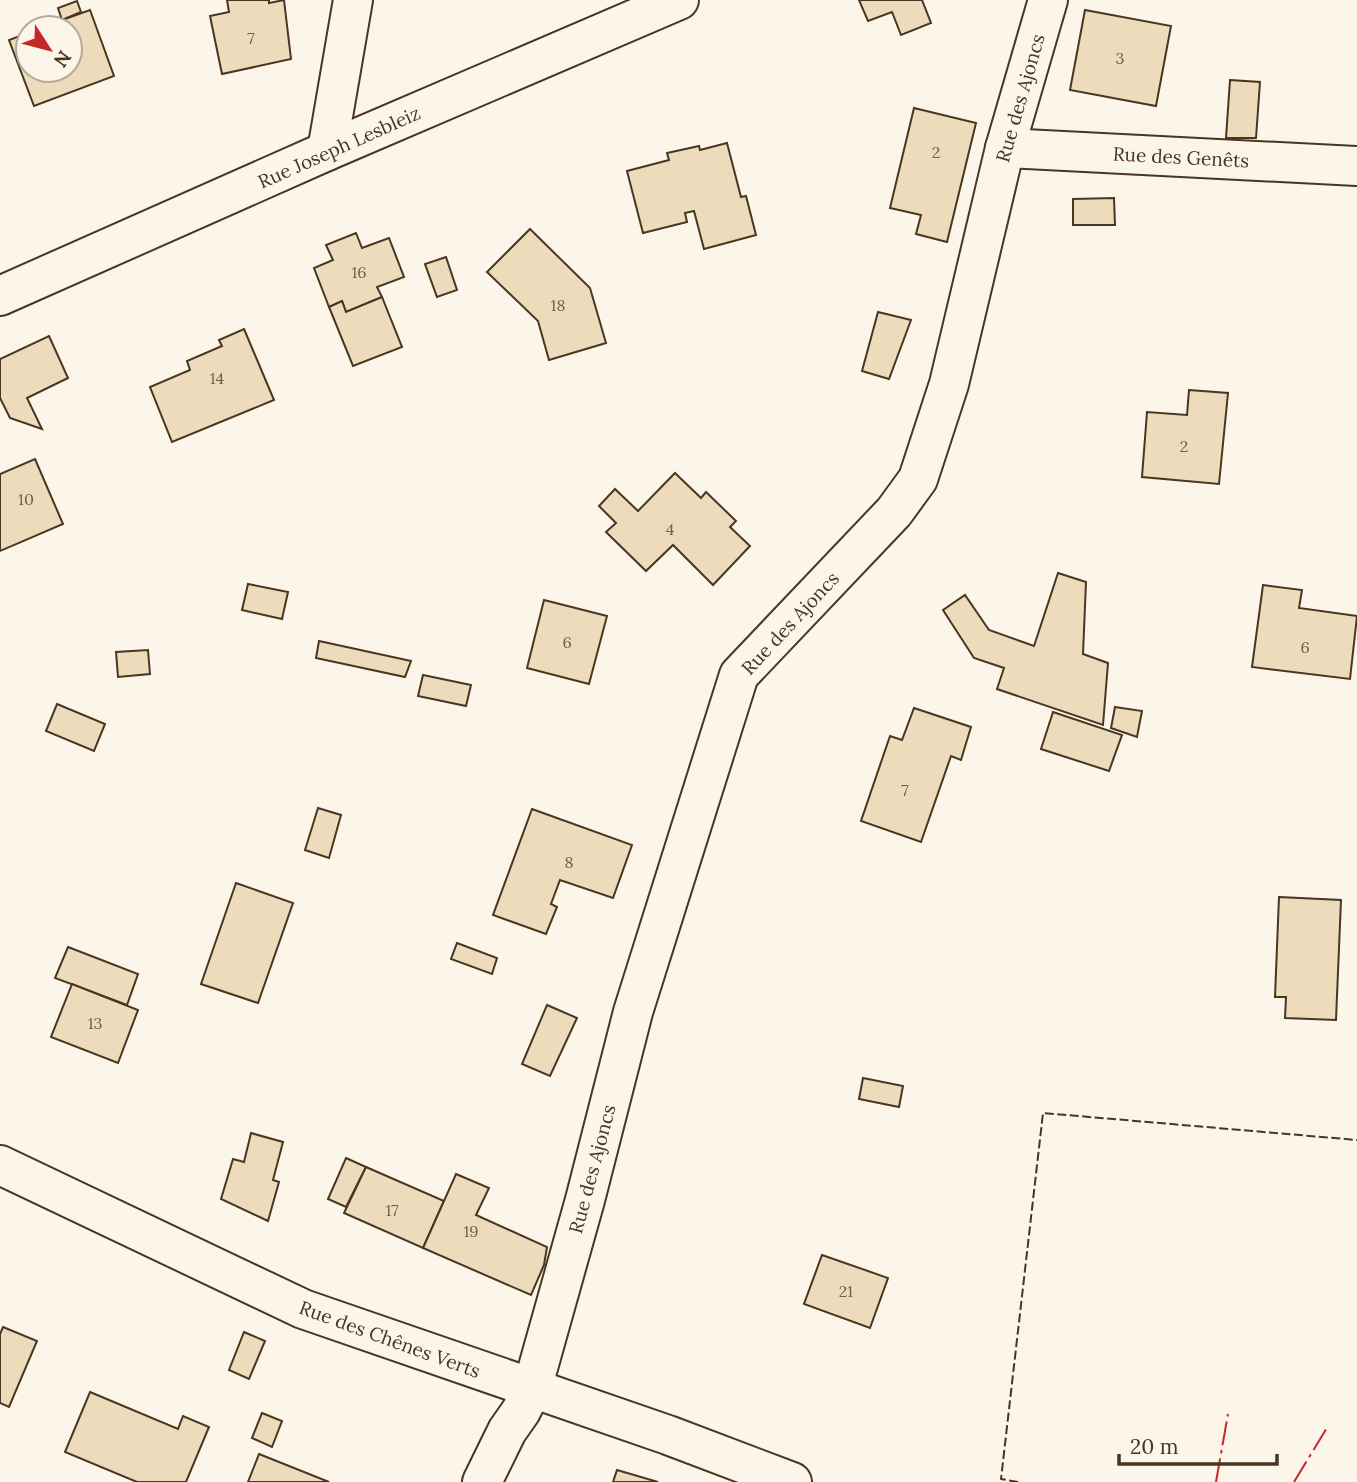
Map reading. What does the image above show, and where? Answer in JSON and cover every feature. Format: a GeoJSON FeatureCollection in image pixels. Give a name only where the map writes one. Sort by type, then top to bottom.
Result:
{"type":"FeatureCollection","features":[{"type":"Feature","properties":{"kind":"street"},"geometry":{"type":"LineString","coordinates":[[327,151],[353,0]]}},
{"type":"Feature","properties":{"kind":"street","name":"Rue Joseph Lesbleiz"},"geometry":{"type":"LineString","coordinates":[[0,296],[327,151],[679,0]]}},
{"type":"Feature","properties":{"kind":"street","name":"Rue des Ajoncs"},"geometry":{"type":"LineString","coordinates":[[482,1482],[507,1431],[532,1389],[585,1200],[633,1012],[739,675],[894,512],[918,479],[948,384],[1005,148],[1048,0]]}},
{"type":"Feature","properties":{"kind":"street","name":"Rue des Genêts"},"geometry":{"type":"LineString","coordinates":[[1005,148],[1357,166]]}},
{"type":"Feature","properties":{"kind":"street","name":"Rue des Chênes Verts"},"geometry":{"type":"LineString","coordinates":[[0,1166],[303,1310],[668,1435],[792,1482]]}},
{"type":"Feature","properties":{"kind":"building"},"geometry":{"type":"Polygon","coordinates":[[[227,0],[269,0],[269,3],[284,0],[291,59],[222,74],[210,16],[229,12],[227,0]]]}},
{"type":"Feature","properties":{"kind":"building"},"geometry":{"type":"Polygon","coordinates":[[[859,0],[922,0],[931,23],[901,35],[892,12],[868,21],[859,0]]]}},
{"type":"Feature","properties":{"kind":"building"},"geometry":{"type":"Polygon","coordinates":[[[77,1],[81,12],[60,14],[58,8],[77,1]]]}},
{"type":"Feature","properties":{"kind":"building"},"geometry":{"type":"Polygon","coordinates":[[[90,10],[114,76],[34,106],[26,84],[84,84],[84,14],[79,14],[90,10]]]}},
{"type":"Feature","properties":{"kind":"building"},"geometry":{"type":"Polygon","coordinates":[[[1085,10],[1171,26],[1156,106],[1070,90],[1085,10]]]}},
{"type":"Feature","properties":{"kind":"building"},"geometry":{"type":"Polygon","coordinates":[[[14,38],[14,53],[9,40],[14,38]]]}},
{"type":"Feature","properties":{"kind":"building"},"geometry":{"type":"Polygon","coordinates":[[[1230,80],[1260,82],[1256,138],[1226,138],[1230,80]]]}},
{"type":"Feature","properties":{"kind":"building"},"geometry":{"type":"Polygon","coordinates":[[[914,108],[976,123],[947,242],[916,234],[921,215],[890,208],[914,108]]]}},
{"type":"Feature","properties":{"kind":"building"},"geometry":{"type":"Polygon","coordinates":[[[727,143],[741,197],[746,196],[756,235],[704,249],[694,211],[685,213],[687,222],[643,233],[627,171],[669,160],[667,153],[699,146],[700,150],[727,143]]]}},
{"type":"Feature","properties":{"kind":"building"},"geometry":{"type":"Polygon","coordinates":[[[1114,198],[1115,225],[1073,225],[1073,199],[1114,198]]]}},
{"type":"Feature","properties":{"kind":"building"},"geometry":{"type":"Polygon","coordinates":[[[530,229],[590,288],[606,343],[549,360],[538,321],[487,272],[530,229]]]}},
{"type":"Feature","properties":{"kind":"building"},"geometry":{"type":"Polygon","coordinates":[[[356,233],[362,248],[389,238],[404,277],[377,287],[382,297],[346,312],[342,301],[329,307],[314,268],[333,260],[326,245],[356,233]]]}},
{"type":"Feature","properties":{"kind":"building"},"geometry":{"type":"Polygon","coordinates":[[[446,257],[457,290],[437,297],[425,264],[446,257]]]}},
{"type":"Feature","properties":{"kind":"building"},"geometry":{"type":"Polygon","coordinates":[[[382,297],[402,347],[353,366],[329,307],[342,301],[346,312],[382,297]]]}},
{"type":"Feature","properties":{"kind":"building"},"geometry":{"type":"Polygon","coordinates":[[[878,312],[911,320],[889,379],[862,371],[878,312]]]}},
{"type":"Feature","properties":{"kind":"building"},"geometry":{"type":"Polygon","coordinates":[[[244,329],[274,400],[172,442],[150,387],[190,370],[187,361],[222,346],[219,340],[244,329]]]}},
{"type":"Feature","properties":{"kind":"building"},"geometry":{"type":"Polygon","coordinates":[[[49,336],[68,378],[27,398],[42,429],[10,418],[0,398],[0,359],[49,336]]]}},
{"type":"Feature","properties":{"kind":"building"},"geometry":{"type":"Polygon","coordinates":[[[1189,390],[1228,393],[1219,484],[1142,477],[1147,412],[1187,415],[1189,390]]]}},
{"type":"Feature","properties":{"kind":"building"},"geometry":{"type":"Polygon","coordinates":[[[35,459],[63,524],[0,551],[0,474],[35,459]]]}},
{"type":"Feature","properties":{"kind":"building"},"geometry":{"type":"Polygon","coordinates":[[[675,473],[701,498],[706,492],[736,521],[730,527],[750,546],[713,585],[673,545],[646,571],[606,532],[616,523],[599,506],[615,489],[638,511],[675,473]]]}},
{"type":"Feature","properties":{"kind":"building"},"geometry":{"type":"Polygon","coordinates":[[[1058,573],[1086,582],[1083,654],[1108,663],[1103,725],[997,689],[1004,668],[974,658],[943,610],[965,595],[989,630],[1034,646],[1058,573]]]}},
{"type":"Feature","properties":{"kind":"building"},"geometry":{"type":"Polygon","coordinates":[[[248,584],[288,592],[282,619],[242,610],[248,584]]]}},
{"type":"Feature","properties":{"kind":"building"},"geometry":{"type":"Polygon","coordinates":[[[1263,585],[1302,590],[1299,608],[1357,616],[1350,679],[1252,667],[1263,585]]]}},
{"type":"Feature","properties":{"kind":"building"},"geometry":{"type":"Polygon","coordinates":[[[544,600],[607,616],[589,684],[527,668],[544,600]]]}},
{"type":"Feature","properties":{"kind":"building"},"geometry":{"type":"Polygon","coordinates":[[[319,641],[411,661],[405,677],[316,658],[319,641]]]}},
{"type":"Feature","properties":{"kind":"building"},"geometry":{"type":"Polygon","coordinates":[[[148,650],[150,674],[118,677],[116,652],[148,650]]]}},
{"type":"Feature","properties":{"kind":"building"},"geometry":{"type":"Polygon","coordinates":[[[423,675],[471,685],[466,706],[418,696],[423,675]]]}},
{"type":"Feature","properties":{"kind":"building"},"geometry":{"type":"Polygon","coordinates":[[[57,704],[105,724],[94,751],[46,731],[57,704]]]}},
{"type":"Feature","properties":{"kind":"building"},"geometry":{"type":"Polygon","coordinates":[[[1115,707],[1142,711],[1137,737],[1111,728],[1115,707]]]}},
{"type":"Feature","properties":{"kind":"building"},"geometry":{"type":"Polygon","coordinates":[[[914,708],[971,727],[961,760],[951,756],[921,842],[861,821],[890,736],[902,740],[914,708]]]}},
{"type":"Feature","properties":{"kind":"building"},"geometry":{"type":"Polygon","coordinates":[[[1053,712],[1122,735],[1109,771],[1041,749],[1053,712]]]}},
{"type":"Feature","properties":{"kind":"building"},"geometry":{"type":"Polygon","coordinates":[[[318,808],[341,815],[329,858],[305,850],[318,808]]]}},
{"type":"Feature","properties":{"kind":"building"},"geometry":{"type":"Polygon","coordinates":[[[532,809],[632,845],[613,898],[560,880],[551,904],[557,907],[546,934],[493,915],[532,809]]]}},
{"type":"Feature","properties":{"kind":"building"},"geometry":{"type":"Polygon","coordinates":[[[236,883],[293,903],[258,1003],[201,984],[236,883]]]}},
{"type":"Feature","properties":{"kind":"building"},"geometry":{"type":"Polygon","coordinates":[[[1279,897],[1341,900],[1336,1020],[1285,1018],[1286,997],[1275,997],[1279,897]]]}},
{"type":"Feature","properties":{"kind":"building"},"geometry":{"type":"Polygon","coordinates":[[[457,943],[497,958],[492,974],[451,959],[457,943]]]}},
{"type":"Feature","properties":{"kind":"building"},"geometry":{"type":"Polygon","coordinates":[[[68,947],[138,974],[127,1005],[55,978],[68,947]]]}},
{"type":"Feature","properties":{"kind":"building"},"geometry":{"type":"Polygon","coordinates":[[[72,984],[138,1010],[118,1063],[51,1037],[72,984]]]}},
{"type":"Feature","properties":{"kind":"building"},"geometry":{"type":"Polygon","coordinates":[[[547,1005],[577,1018],[550,1076],[522,1064],[547,1005]]]}},
{"type":"Feature","properties":{"kind":"building"},"geometry":{"type":"Polygon","coordinates":[[[863,1078],[903,1086],[899,1107],[859,1099],[863,1078]]]}},
{"type":"Feature","properties":{"kind":"building"},"geometry":{"type":"Polygon","coordinates":[[[251,1133],[283,1142],[273,1180],[279,1182],[268,1221],[221,1199],[233,1159],[244,1162],[251,1133]]]}},
{"type":"Feature","properties":{"kind":"building"},"geometry":{"type":"Polygon","coordinates":[[[346,1158],[366,1167],[346,1207],[328,1199],[346,1158]]]}},
{"type":"Feature","properties":{"kind":"building"},"geometry":{"type":"Polygon","coordinates":[[[366,1167],[444,1201],[423,1248],[344,1213],[366,1167]]]}},
{"type":"Feature","properties":{"kind":"building"},"geometry":{"type":"Polygon","coordinates":[[[456,1174],[489,1188],[476,1215],[547,1247],[544,1265],[531,1295],[423,1248],[456,1174]]]}},
{"type":"Feature","properties":{"kind":"building"},"geometry":{"type":"Polygon","coordinates":[[[822,1255],[888,1278],[870,1328],[804,1304],[822,1255]]]}},
{"type":"Feature","properties":{"kind":"building"},"geometry":{"type":"Polygon","coordinates":[[[3,1327],[37,1341],[9,1407],[0,1403],[0,1334],[3,1327]]]}},
{"type":"Feature","properties":{"kind":"building"},"geometry":{"type":"Polygon","coordinates":[[[244,1332],[265,1341],[249,1379],[229,1370],[244,1332]]]}},
{"type":"Feature","properties":{"kind":"building"},"geometry":{"type":"Polygon","coordinates":[[[90,1392],[178,1429],[183,1416],[209,1427],[186,1482],[137,1482],[65,1452],[90,1392]]]}},
{"type":"Feature","properties":{"kind":"building"},"geometry":{"type":"Polygon","coordinates":[[[262,1413],[282,1421],[272,1447],[252,1438],[262,1413]]]}},
{"type":"Feature","properties":{"kind":"building"},"geometry":{"type":"Polygon","coordinates":[[[259,1454],[329,1482],[248,1482],[259,1454]]]}},
{"type":"Feature","properties":{"kind":"building"},"geometry":{"type":"Polygon","coordinates":[[[617,1470],[658,1482],[613,1482],[617,1470]]]}},
{"type":"Feature","properties":{"kind":"fence"},"geometry":{"type":"LineString","coordinates":[[1018,1482],[1001,1479],[1043,1113],[1357,1140]]}},
{"type":"Feature","properties":{"kind":"power"},"geometry":{"type":"LineString","coordinates":[[1216,1482],[1228,1414]]}},
{"type":"Feature","properties":{"kind":"power"},"geometry":{"type":"LineString","coordinates":[[1294,1482],[1328,1426]]}}]}
